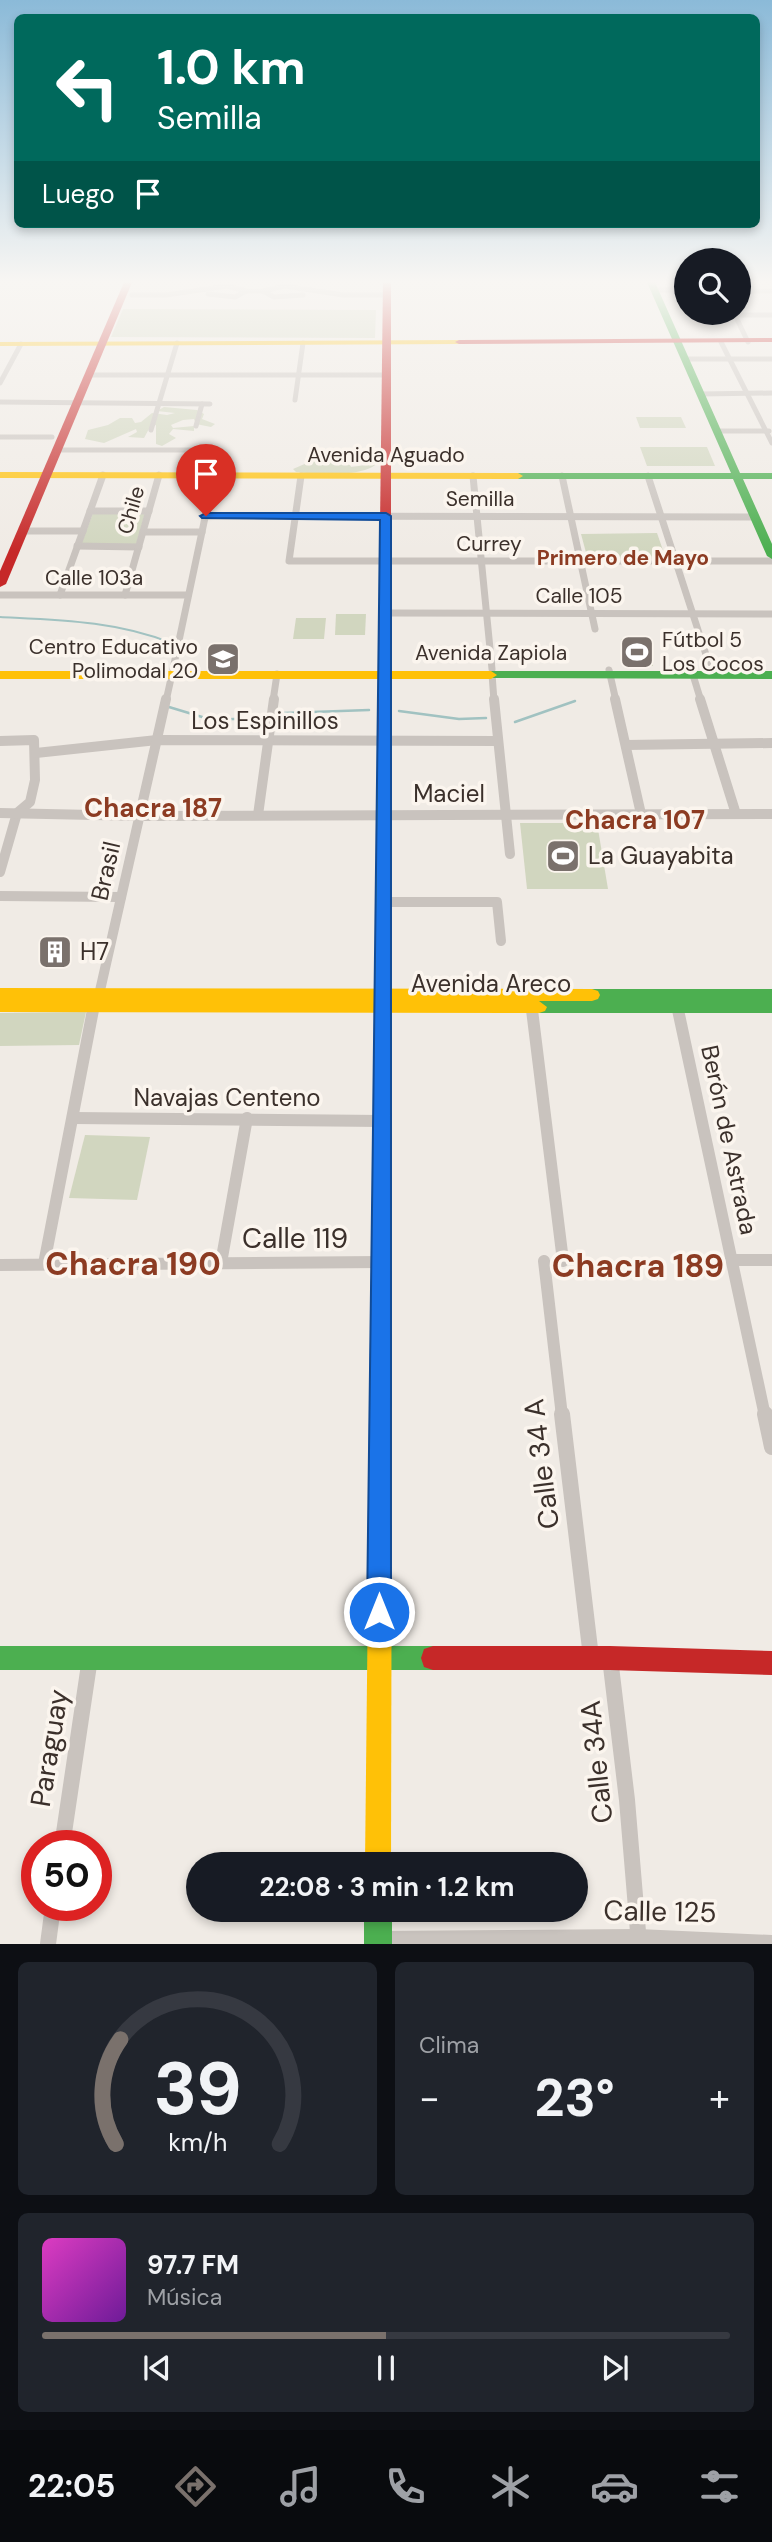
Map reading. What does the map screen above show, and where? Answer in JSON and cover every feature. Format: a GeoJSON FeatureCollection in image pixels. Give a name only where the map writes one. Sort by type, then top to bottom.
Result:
{"type":"FeatureCollection","features":[{"type":"Feature","properties":{"kind":"main road"},"geometry":{"type":"LineString","coordinates":[[0,555],[41,473],[86,371]]}},
{"type":"Feature","properties":{"kind":"main road"},"geometry":{"type":"LineString","coordinates":[[72,403],[90,371]]}},
{"type":"Feature","properties":{"kind":"main road"},"geometry":{"type":"LineString","coordinates":[[378,1852],[386,371]]}},
{"type":"Feature","properties":{"kind":"main road"},"geometry":{"type":"LineString","coordinates":[[690,371],[772,559]]}},
{"type":"Feature","properties":{"kind":"main road","name":"Avenida Aguado"},"geometry":{"type":"LineString","coordinates":[[0,473],[736,475]]}},
{"type":"Feature","properties":{"kind":"main road"},"geometry":{"type":"LineString","coordinates":[[0,583],[22,531],[41,473]]}},
{"type":"Feature","properties":{"kind":"main road","name":"Avenida Aguado"},"geometry":{"type":"LineString","coordinates":[[41,473],[301,476],[772,474]]}},
{"type":"Feature","properties":{"kind":"main road","name":"Avenida Zapiola"},"geometry":{"type":"LineString","coordinates":[[609,673],[772,669]]}},
{"type":"Feature","properties":{"kind":"main road","name":"Avenida Zapiola"},"geometry":{"type":"LineString","coordinates":[[0,672],[772,675]]}},
{"type":"Feature","properties":{"kind":"main road","name":"Avenida Zapiola"},"geometry":{"type":"LineString","coordinates":[[172,672],[385,672]]}},
{"type":"Feature","properties":{"kind":"main road","name":"Avenida Areco"},"geometry":{"type":"LineString","coordinates":[[0,994],[96,1000],[384,1001],[772,995]]}},
{"type":"Feature","properties":{"kind":"main road","name":"Avenida Areco"},"geometry":{"type":"LineString","coordinates":[[0,1006],[96,1000]]}},
{"type":"Feature","properties":{"kind":"main road","name":"Avenida Areco"},"geometry":{"type":"LineString","coordinates":[[384,1001],[532,1007],[772,1007]]}},
{"type":"Feature","properties":{"kind":"main road"},"geometry":{"type":"LineString","coordinates":[[0,1658],[610,1658],[772,1663]]}},
{"type":"Feature","properties":{"kind":"main road"},"geometry":{"type":"LineString","coordinates":[[378,1922],[378,1942]]}},
{"type":"Feature","properties":{"kind":"street"},"geometry":{"type":"LineString","coordinates":[[151,430],[168,371]]}},
{"type":"Feature","properties":{"kind":"street"},"geometry":{"type":"LineString","coordinates":[[295,400],[300,371]]}},
{"type":"Feature","properties":{"kind":"street"},"geometry":{"type":"LineString","coordinates":[[736,371],[769,431],[772,443]]}},
{"type":"Feature","properties":{"kind":"street"},"geometry":{"type":"LineString","coordinates":[[89,375],[386,375]]}},
{"type":"Feature","properties":{"kind":"street"},"geometry":{"type":"LineString","coordinates":[[701,394],[772,393]]}},
{"type":"Feature","properties":{"kind":"street"},"geometry":{"type":"LineString","coordinates":[[0,402],[210,404]]}},
{"type":"Feature","properties":{"kind":"street"},"geometry":{"type":"LineString","coordinates":[[196,426],[202,404]]}},
{"type":"Feature","properties":{"kind":"street"},"geometry":{"type":"LineString","coordinates":[[716,431],[769,431]]}},
{"type":"Feature","properties":{"kind":"street"},"geometry":{"type":"LineString","coordinates":[[0,437],[54,443],[83,450],[202,452]]}},
{"type":"Feature","properties":{"kind":"street"},"geometry":{"type":"LineString","coordinates":[[60,595],[103,475]]}},
{"type":"Feature","properties":{"kind":"street","name":"Chile"},"geometry":{"type":"LineString","coordinates":[[125,595],[159,475]]}},
{"type":"Feature","properties":{"kind":"street","name":"Brasil"},"geometry":{"type":"LineString","coordinates":[[44,1264],[96,1000],[140,816],[214,475]]}},
{"type":"Feature","properties":{"kind":"street"},"geometry":{"type":"LineString","coordinates":[[296,516],[301,476]]}},
{"type":"Feature","properties":{"kind":"street"},"geometry":{"type":"LineString","coordinates":[[473,476],[496,741],[510,854]]}},
{"type":"Feature","properties":{"kind":"street"},"geometry":{"type":"LineString","coordinates":[[562,476],[595,629]]}},
{"type":"Feature","properties":{"kind":"street"},"geometry":{"type":"LineString","coordinates":[[648,476],[711,670]]}},
{"type":"Feature","properties":{"kind":"street"},"geometry":{"type":"LineString","coordinates":[[90,511],[149,511]]}},
{"type":"Feature","properties":{"kind":"street","name":"Semilla"},"geometry":{"type":"LineString","coordinates":[[206,516],[754,517]]}},
{"type":"Feature","properties":{"kind":"street","name":"Currey"},"geometry":{"type":"LineString","coordinates":[[296,516],[289,561],[772,559]]}},
{"type":"Feature","properties":{"kind":"street"},"geometry":{"type":"LineString","coordinates":[[22,531],[83,531]]}},
{"type":"Feature","properties":{"kind":"street"},"geometry":{"type":"LineString","coordinates":[[143,532],[202,532]]}},
{"type":"Feature","properties":{"kind":"street"},"geometry":{"type":"LineString","coordinates":[[77,547],[139,547]]}},
{"type":"Feature","properties":{"kind":"street","name":"Calle 103a"},"geometry":{"type":"LineString","coordinates":[[0,595],[188,595]]}},
{"type":"Feature","properties":{"kind":"street","name":"Calle 105"},"geometry":{"type":"LineString","coordinates":[[385,613],[772,614]]}},
{"type":"Feature","properties":{"kind":"street"},"geometry":{"type":"LineString","coordinates":[[609,673],[641,814]]}},
{"type":"Feature","properties":{"kind":"street"},"geometry":{"type":"LineString","coordinates":[[258,815],[276,674]]}},
{"type":"Feature","properties":{"kind":"street"},"geometry":{"type":"LineString","coordinates":[[693,675],[736,814]]}},
{"type":"Feature","properties":{"kind":"street"},"geometry":{"type":"LineString","coordinates":[[0,741],[34,740],[36,753],[36,780],[30,802],[18,813],[0,872]]}},
{"type":"Feature","properties":{"kind":"street","name":"Los Espinillos"},"geometry":{"type":"LineString","coordinates":[[36,753],[157,740],[496,741]]}},
{"type":"Feature","properties":{"kind":"street"},"geometry":{"type":"LineString","coordinates":[[626,745],[772,743]]}},
{"type":"Feature","properties":{"kind":"street","name":"Maciel"},"geometry":{"type":"LineString","coordinates":[[0,813],[140,816],[772,814]]}},
{"type":"Feature","properties":{"kind":"street"},"geometry":{"type":"LineString","coordinates":[[0,897],[121,897]]}},
{"type":"Feature","properties":{"kind":"street"},"geometry":{"type":"LineString","coordinates":[[385,902],[497,902],[500,941]]}},
{"type":"Feature","properties":{"kind":"street"},"geometry":{"type":"LineString","coordinates":[[532,1007],[563,1261]]}},
{"type":"Feature","properties":{"kind":"street","name":"Berón de Astrada"},"geometry":{"type":"LineString","coordinates":[[677,1007],[772,1447]]}},
{"type":"Feature","properties":{"kind":"street","name":"Navajas Centeno"},"geometry":{"type":"LineString","coordinates":[[74,1118],[381,1121]]}},
{"type":"Feature","properties":{"kind":"street"},"geometry":{"type":"LineString","coordinates":[[221,1263],[247,1118]]}},
{"type":"Feature","properties":{"kind":"street"},"geometry":{"type":"LineString","coordinates":[[732,1260],[772,1261]]}},
{"type":"Feature","properties":{"kind":"street","name":"Calle 34 A"},"geometry":{"type":"LineString","coordinates":[[544,1261],[591,1660]]}},
{"type":"Feature","properties":{"kind":"street","name":"Calle 119"},"geometry":{"type":"LineString","coordinates":[[0,1265],[380,1262]]}},
{"type":"Feature","properties":{"kind":"street","name":"Paraguay"},"geometry":{"type":"LineString","coordinates":[[64,1830],[90,1658]]}},
{"type":"Feature","properties":{"kind":"street","name":"Calle 34A"},"geometry":{"type":"LineString","coordinates":[[610,1658],[627,1800],[638,1940]]}},
{"type":"Feature","properties":{"kind":"street"},"geometry":{"type":"LineString","coordinates":[[48,1944],[51,1921]]}},
{"type":"Feature","properties":{"kind":"street","name":"Calle 125"},"geometry":{"type":"LineString","coordinates":[[378,1942],[638,1940],[772,1943]]}},
{"type":"Feature","properties":{"kind":"green space"},"geometry":{"type":"Polygon","coordinates":[[[164,407],[197,410],[204,414],[202,419],[215,424],[211,427],[196,424],[194,419],[183,420],[171,425],[173,428],[194,426],[194,431],[173,429],[169,434],[176,438],[162,446],[156,444],[156,425],[150,427],[144,438],[128,437],[137,432],[136,429],[104,443],[85,439],[88,430],[108,425],[120,418],[132,418],[135,423],[141,422],[152,413],[175,413],[157,411],[164,407]]]}},
{"type":"Feature","properties":{"kind":"green space"},"geometry":{"type":"Polygon","coordinates":[[[636,417],[681,417],[686,428],[640,428],[636,417]]]}},
{"type":"Feature","properties":{"kind":"green space"},"geometry":{"type":"Polygon","coordinates":[[[640,447],[707,447],[715,466],[647,466],[640,447]]]}},
{"type":"Feature","properties":{"kind":"green space"},"geometry":{"type":"Polygon","coordinates":[[[334,450],[352,452],[348,459],[351,467],[366,465],[369,453],[375,454],[378,462],[363,471],[340,474],[296,472],[293,469],[316,459],[333,462],[334,450]]]}},
{"type":"Feature","properties":{"kind":"green space"},"geometry":{"type":"Polygon","coordinates":[[[93,513],[145,513],[136,545],[81,545],[93,513]]]}},
{"type":"Feature","properties":{"kind":"green space"},"geometry":{"type":"Polygon","coordinates":[[[657,533],[666,559],[588,560],[581,534],[657,533]]]}},
{"type":"Feature","properties":{"kind":"green space"},"geometry":{"type":"Polygon","coordinates":[[[336,614],[366,614],[365,635],[335,635],[336,614]]]}},
{"type":"Feature","properties":{"kind":"green space"},"geometry":{"type":"Polygon","coordinates":[[[296,618],[326,618],[324,639],[293,639],[296,618]]]}},
{"type":"Feature","properties":{"kind":"green space","name":"Fútbol 5 Los Cocos"},"geometry":{"type":"Polygon","coordinates":[[[621,639],[645,639],[653,666],[628,666],[621,639]]]}},
{"type":"Feature","properties":{"kind":"green space","name":"La Guayabita"},"geometry":{"type":"Polygon","coordinates":[[[520,823],[597,823],[608,889],[527,889],[520,823]]]}},
{"type":"Feature","properties":{"kind":"green space"},"geometry":{"type":"Polygon","coordinates":[[[86,1012],[79,1045],[0,1046],[0,1013],[86,1012]]]}},
{"type":"Feature","properties":{"kind":"green space"},"geometry":{"type":"Polygon","coordinates":[[[85,1135],[150,1137],[137,1200],[69,1198],[85,1135]]]}},
{"type":"Feature","properties":{"kind":"waterway"},"geometry":{"type":"LineString","coordinates":[[0,617],[65,621],[130,630],[171,643],[174,651]]}},
{"type":"Feature","properties":{"kind":"waterway"},"geometry":{"type":"LineString","coordinates":[[515,722],[575,701]]}},
{"type":"Feature","properties":{"kind":"waterway"},"geometry":{"type":"LineString","coordinates":[[169,707],[212,720],[257,718]]}},
{"type":"Feature","properties":{"kind":"waterway"},"geometry":{"type":"LineString","coordinates":[[284,713],[369,710]]}},
{"type":"Feature","properties":{"kind":"waterway"},"geometry":{"type":"LineString","coordinates":[[399,711],[459,719],[486,718]]}},
{"type":"Feature","properties":{"kind":"traffic: fast"},"geometry":{"type":"LineString","coordinates":[[690,371],[772,556]]}},
{"type":"Feature","properties":{"kind":"traffic: fast"},"geometry":{"type":"LineString","coordinates":[[518,476],[772,476]]}},
{"type":"Feature","properties":{"kind":"traffic: fast"},"geometry":{"type":"LineString","coordinates":[[491,675],[772,675]]}},
{"type":"Feature","properties":{"kind":"traffic: fast"},"geometry":{"type":"LineString","coordinates":[[381,1408],[384,769]]}},
{"type":"Feature","properties":{"kind":"traffic: fast"},"geometry":{"type":"LineString","coordinates":[[592,995],[772,995]]}},
{"type":"Feature","properties":{"kind":"traffic: fast"},"geometry":{"type":"LineString","coordinates":[[539,1007],[772,1007]]}},
{"type":"Feature","properties":{"kind":"traffic: fast"},"geometry":{"type":"LineString","coordinates":[[0,1658],[433,1658]]}},
{"type":"Feature","properties":{"kind":"traffic: fast"},"geometry":{"type":"LineString","coordinates":[[378,1922],[378,1944]]}},
{"type":"Feature","properties":{"kind":"traffic: slow"},"geometry":{"type":"LineString","coordinates":[[0,475],[518,476]]}},
{"type":"Feature","properties":{"kind":"traffic: slow"},"geometry":{"type":"LineString","coordinates":[[0,675],[491,675]]}},
{"type":"Feature","properties":{"kind":"traffic: slow"},"geometry":{"type":"LineString","coordinates":[[0,994],[592,995]]}},
{"type":"Feature","properties":{"kind":"traffic: slow"},"geometry":{"type":"LineString","coordinates":[[0,1006],[539,1007]]}},
{"type":"Feature","properties":{"kind":"traffic: slow"},"geometry":{"type":"LineString","coordinates":[[378,1852],[381,1408]]}},
{"type":"Feature","properties":{"kind":"traffic: jam"},"geometry":{"type":"LineString","coordinates":[[0,584],[91,371]]}},
{"type":"Feature","properties":{"kind":"traffic: jam"},"geometry":{"type":"LineString","coordinates":[[384,769],[386,371]]}},
{"type":"Feature","properties":{"kind":"traffic: jam"},"geometry":{"type":"LineString","coordinates":[[433,1658],[610,1658],[772,1663]]}},
{"type":"Feature","properties":{"kind":"place","name":"Fútbol 5 Los Cocos"},"geometry":{"type":"Point","coordinates":[637,652]}},
{"type":"Feature","properties":{"kind":"place","name":"Centro Educativo Polimodal 20"},"geometry":{"type":"Point","coordinates":[223,659]}},
{"type":"Feature","properties":{"kind":"place","name":"La Guayabita"},"geometry":{"type":"Point","coordinates":[563,856]}},
{"type":"Feature","properties":{"kind":"place","name":"H7"},"geometry":{"type":"Point","coordinates":[55,952]}},
{"type":"Feature","properties":{"kind":"district","name":"Primero de Mayo"},"geometry":{"type":"Point","coordinates":[623,558]}},
{"type":"Feature","properties":{"kind":"district","name":"Chacra 187"},"geometry":{"type":"Point","coordinates":[153,808]}},
{"type":"Feature","properties":{"kind":"district","name":"Chacra 107"},"geometry":{"type":"Point","coordinates":[635,820]}},
{"type":"Feature","properties":{"kind":"district","name":"Chacra 190"},"geometry":{"type":"Point","coordinates":[133,1264]}},
{"type":"Feature","properties":{"kind":"district","name":"Chacra 189"},"geometry":{"type":"Point","coordinates":[638,1266]}},
{"type":"Feature","properties":{"kind":"route"},"geometry":{"type":"LineString","coordinates":[[206,516],[386,516],[379,1612]]}}]}
